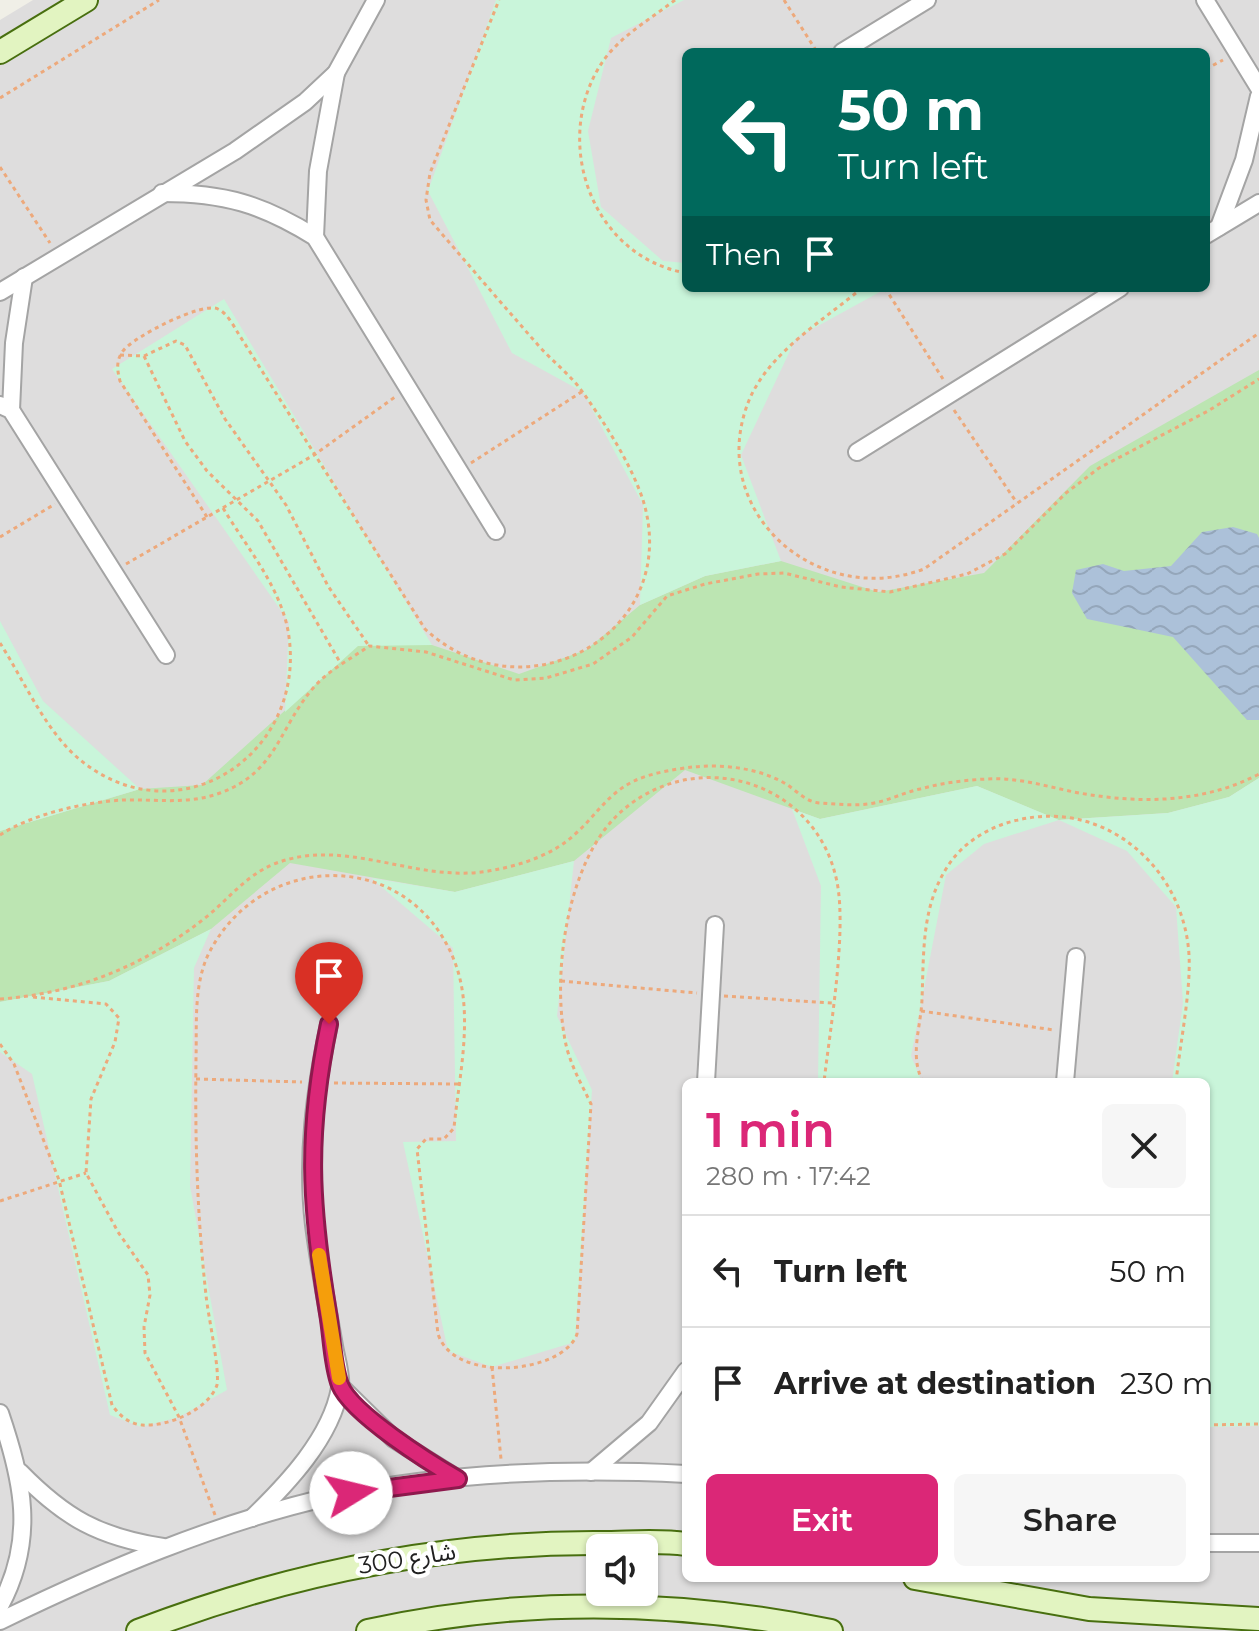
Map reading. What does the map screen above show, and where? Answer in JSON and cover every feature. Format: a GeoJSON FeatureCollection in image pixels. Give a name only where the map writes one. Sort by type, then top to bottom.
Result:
{"type":"FeatureCollection","features":[{"type":"Feature","properties":{"kind":"street"},"geometry":{"type":"LineString","coordinates":[[0,52],[86,0]]}},
{"type":"Feature","properties":{"kind":"street"},"geometry":{"type":"LineString","coordinates":[[315,237],[322,138],[336,73],[376,0]]}},
{"type":"Feature","properties":{"kind":"street"},"geometry":{"type":"LineString","coordinates":[[849,48],[927,0]]}},
{"type":"Feature","properties":{"kind":"street"},"geometry":{"type":"LineString","coordinates":[[1205,0],[1259,88]]}},
{"type":"Feature","properties":{"kind":"street"},"geometry":{"type":"LineString","coordinates":[[0,292],[271,128],[336,73]]}},
{"type":"Feature","properties":{"kind":"street"},"geometry":{"type":"LineString","coordinates":[[1212,231],[1244,160],[1259,96]]}},
{"type":"Feature","properties":{"kind":"street"},"geometry":{"type":"LineString","coordinates":[[162,193],[202,193],[242,200],[280,215],[315,237],[496,531]]}},
{"type":"Feature","properties":{"kind":"street"},"geometry":{"type":"LineString","coordinates":[[1212,231],[1259,203]]}},
{"type":"Feature","properties":{"kind":"street"},"geometry":{"type":"LineString","coordinates":[[24,277],[5,408],[166,655]]}},
{"type":"Feature","properties":{"kind":"street"},"geometry":{"type":"LineString","coordinates":[[857,452],[1114,292]]}},
{"type":"Feature","properties":{"kind":"street"},"geometry":{"type":"LineString","coordinates":[[706,1078],[715,925]]}},
{"type":"Feature","properties":{"kind":"street"},"geometry":{"type":"LineString","coordinates":[[1065,1078],[1076,957]]}},
{"type":"Feature","properties":{"kind":"street"},"geometry":{"type":"LineString","coordinates":[[250,1520],[279,1492],[305,1460],[325,1424],[340,1386],[314,1224],[310,1153],[317,1082],[329,1024]]}},
{"type":"Feature","properties":{"kind":"street"},"geometry":{"type":"LineString","coordinates":[[591,1472],[649,1423],[682,1377]]}},
{"type":"Feature","properties":{"kind":"street"},"geometry":{"type":"LineString","coordinates":[[340,1386],[394,1439],[458,1479]]}},
{"type":"Feature","properties":{"kind":"street"},"geometry":{"type":"LineString","coordinates":[[0,1413],[20,1472],[24,1512],[20,1552],[0,1606]]}},
{"type":"Feature","properties":{"kind":"street"},"geometry":{"type":"LineString","coordinates":[[20,1472],[49,1502],[84,1525],[123,1541],[165,1548]]}},
{"type":"Feature","properties":{"kind":"street"},"geometry":{"type":"LineString","coordinates":[[0,1621],[165,1548],[220,1528],[329,1497],[503,1475],[591,1472],[682,1474]]}},
{"type":"Feature","properties":{"kind":"street","name":"شارع 300"},"geometry":{"type":"LineString","coordinates":[[138,1631],[194,1610],[364,1563],[447,1550],[546,1542],[682,1544]]}},
{"type":"Feature","properties":{"kind":"street"},"geometry":{"type":"LineString","coordinates":[[1210,1543],[1259,1543]]}},
{"type":"Feature","properties":{"kind":"street"},"geometry":{"type":"LineString","coordinates":[[937,1582],[1089,1609],[1259,1619]]}},
{"type":"Feature","properties":{"kind":"street"},"geometry":{"type":"LineString","coordinates":[[368,1631],[461,1615],[545,1607],[667,1607],[831,1631]]}},
{"type":"Feature","properties":{"kind":"path"},"geometry":{"type":"LineString","coordinates":[[0,98],[159,0]]}},
{"type":"Feature","properties":{"kind":"path"},"geometry":{"type":"LineString","coordinates":[[675,0],[608,55],[586,95],[579,138],[581,167],[590,195],[614,234],[644,259],[682,272]]}},
{"type":"Feature","properties":{"kind":"path"},"geometry":{"type":"LineString","coordinates":[[784,0],[814,48]]}},
{"type":"Feature","properties":{"kind":"path"},"geometry":{"type":"LineString","coordinates":[[1210,67],[1237,52]]}},
{"type":"Feature","properties":{"kind":"path"},"geometry":{"type":"LineString","coordinates":[[0,167],[58,257]]}},
{"type":"Feature","properties":{"kind":"path"},"geometry":{"type":"LineString","coordinates":[[857,292],[781,355],[750,399],[741,437],[741,463],[753,503],[769,530],[786,549],[820,570],[845,578],[885,580],[924,569],[1259,333]]}},
{"type":"Feature","properties":{"kind":"path"},"geometry":{"type":"LineString","coordinates":[[887,292],[1017,503]]}},
{"type":"Feature","properties":{"kind":"path"},"geometry":{"type":"LineString","coordinates":[[120,355],[144,356],[176,341],[185,345],[225,419],[270,479],[302,531],[328,586],[369,646]]}},
{"type":"Feature","properties":{"kind":"path"},"geometry":{"type":"LineString","coordinates":[[144,356],[185,441],[207,471],[268,536],[341,665]]}},
{"type":"Feature","properties":{"kind":"path"},"geometry":{"type":"LineString","coordinates":[[0,835],[46,816],[105,801],[179,801],[207,797],[233,787],[266,763],[307,695],[325,676],[369,646],[426,652],[514,680],[546,678],[593,664],[632,637],[667,596],[705,584],[758,574],[784,573],[841,587],[890,592],[967,574],[1005,554],[1066,493],[1109,461],[1208,411],[1259,379]]}},
{"type":"Feature","properties":{"kind":"path"},"geometry":{"type":"LineString","coordinates":[[113,571],[223,508],[234,498],[314,455],[407,388]]}},
{"type":"Feature","properties":{"kind":"path"},"geometry":{"type":"LineString","coordinates":[[458,471],[583,391]]}},
{"type":"Feature","properties":{"kind":"path"},"geometry":{"type":"LineString","coordinates":[[0,537],[66,498]]}},
{"type":"Feature","properties":{"kind":"path"},"geometry":{"type":"LineString","coordinates":[[0,643],[62,741],[93,769],[128,784],[167,789],[193,786],[229,773],[251,757],[274,726],[287,684],[290,654],[279,601],[223,508]]}},
{"type":"Feature","properties":{"kind":"path"},"geometry":{"type":"LineString","coordinates":[[0,999],[72,988],[112,974],[192,928],[241,884],[278,863],[307,855],[337,854],[447,875],[494,871],[529,860],[562,844],[576,834],[592,813],[635,780],[680,769],[722,766],[749,771],[787,785],[817,804],[854,805],[941,784],[1007,778],[1077,792],[1189,798],[1227,788],[1259,774]]}},
{"type":"Feature","properties":{"kind":"path"},"geometry":{"type":"LineString","coordinates":[[0,1044],[14,1064],[59,1180],[112,1405],[124,1418],[145,1425],[179,1417],[202,1406],[215,1392],[218,1379],[195,1190],[197,1004],[209,952],[226,927],[252,900],[275,887],[315,876],[363,880],[402,895],[436,927],[454,960],[462,989],[464,1019],[454,1128],[444,1139],[426,1139],[417,1149],[440,1339],[457,1360],[492,1367],[556,1358],[571,1347],[577,1334],[591,1104],[575,1077],[566,1045],[559,963],[588,856],[602,832],[633,802],[661,786],[686,780],[738,781],[787,800],[815,832],[834,869],[840,903],[824,1078]]}},
{"type":"Feature","properties":{"kind":"path"},"geometry":{"type":"LineString","coordinates":[[921,1078],[915,1067],[921,1011],[922,938],[933,897],[952,860],[978,836],[1013,821],[1053,816],[1081,819],[1108,828],[1141,851],[1165,881],[1181,919],[1189,955],[1176,1078]]}},
{"type":"Feature","properties":{"kind":"path"},"geometry":{"type":"LineString","coordinates":[[26,997],[106,1004],[119,1018],[115,1042],[91,1099],[86,1173],[118,1232],[148,1275],[150,1295],[144,1327],[145,1353],[179,1417],[220,1528]]}},
{"type":"Feature","properties":{"kind":"path"},"geometry":{"type":"LineString","coordinates":[[921,1011],[1070,1032]]}},
{"type":"Feature","properties":{"kind":"path"},"geometry":{"type":"LineString","coordinates":[[0,1201],[86,1173]]}},
{"type":"Feature","properties":{"kind":"path"},"geometry":{"type":"LineString","coordinates":[[492,1367],[503,1475]]}},
{"type":"Feature","properties":{"kind":"path"},"geometry":{"type":"LineString","coordinates":[[1210,1425],[1259,1424]]}},
{"type":"Feature","properties":{"kind":"shaded area"},"geometry":{"type":"Polygon","coordinates":[[[33,0],[1259,0],[1259,1631],[0,1631],[0,20],[33,0]]]}},
{"type":"Feature","properties":{"kind":"green space"},"geometry":{"type":"Polygon","coordinates":[[[496,0],[684,0],[611,38],[588,131],[601,207],[663,261],[682,263],[682,292],[880,292],[796,338],[741,455],[781,561],[705,576],[640,605],[643,505],[583,392],[512,353],[428,191],[496,0]]]}},
{"type":"Feature","properties":{"kind":"green space"},"geometry":{"type":"Polygon","coordinates":[[[224,299],[432,645],[358,646],[285,712],[289,622],[112,369],[224,299]]]}},
{"type":"Feature","properties":{"kind":"green space"},"geometry":{"type":"Polygon","coordinates":[[[1259,370],[1259,778],[1229,797],[1168,813],[1058,820],[977,786],[820,819],[685,770],[574,861],[455,892],[290,863],[211,929],[109,981],[0,1002],[0,831],[140,789],[202,785],[358,645],[432,645],[519,674],[586,650],[640,605],[705,576],[781,561],[878,592],[984,573],[1090,466],[1259,370]]]}},
{"type":"Feature","properties":{"kind":"green space"},"geometry":{"type":"Polygon","coordinates":[[[0,621],[43,701],[140,789],[0,831],[0,621]]]}},
{"type":"Feature","properties":{"kind":"green space"},"geometry":{"type":"Polygon","coordinates":[[[1259,778],[1259,1426],[1210,1427],[1210,1078],[1173,1078],[1183,1003],[1176,907],[1127,851],[1059,820],[1168,813],[1229,797],[1259,778]]]}},
{"type":"Feature","properties":{"kind":"green space"},"geometry":{"type":"Polygon","coordinates":[[[977,786],[1059,820],[984,844],[946,875],[911,1056],[920,1078],[818,1078],[821,886],[792,809],[820,819],[977,786]]]}},
{"type":"Feature","properties":{"kind":"green space"},"geometry":{"type":"Polygon","coordinates":[[[574,861],[557,1016],[592,1090],[575,1342],[492,1367],[448,1351],[403,1142],[456,1141],[453,948],[371,878],[455,892],[574,861]]]}},
{"type":"Feature","properties":{"kind":"green space"},"geometry":{"type":"Polygon","coordinates":[[[211,929],[194,968],[190,1186],[227,1390],[179,1417],[141,1427],[110,1415],[32,1074],[0,1052],[0,1002],[109,981],[211,929]]]}},
{"type":"Feature","properties":{"kind":"water"},"geometry":{"type":"Polygon","coordinates":[[[1233,527],[1257,534],[1259,538],[1259,720],[1247,720],[1173,637],[1087,619],[1072,593],[1076,570],[1103,564],[1124,571],[1171,566],[1202,532],[1233,527]]]}},
{"type":"Feature","properties":{"kind":"slow traffic"},"geometry":{"type":"LineString","coordinates":[[319,1255],[339,1378]]}},
{"type":"Feature","properties":{"kind":"route"},"geometry":{"type":"LineString","coordinates":[[329,1024],[317,1082],[310,1153],[314,1224],[340,1386],[394,1439],[458,1479],[351,1493]]}}]}
